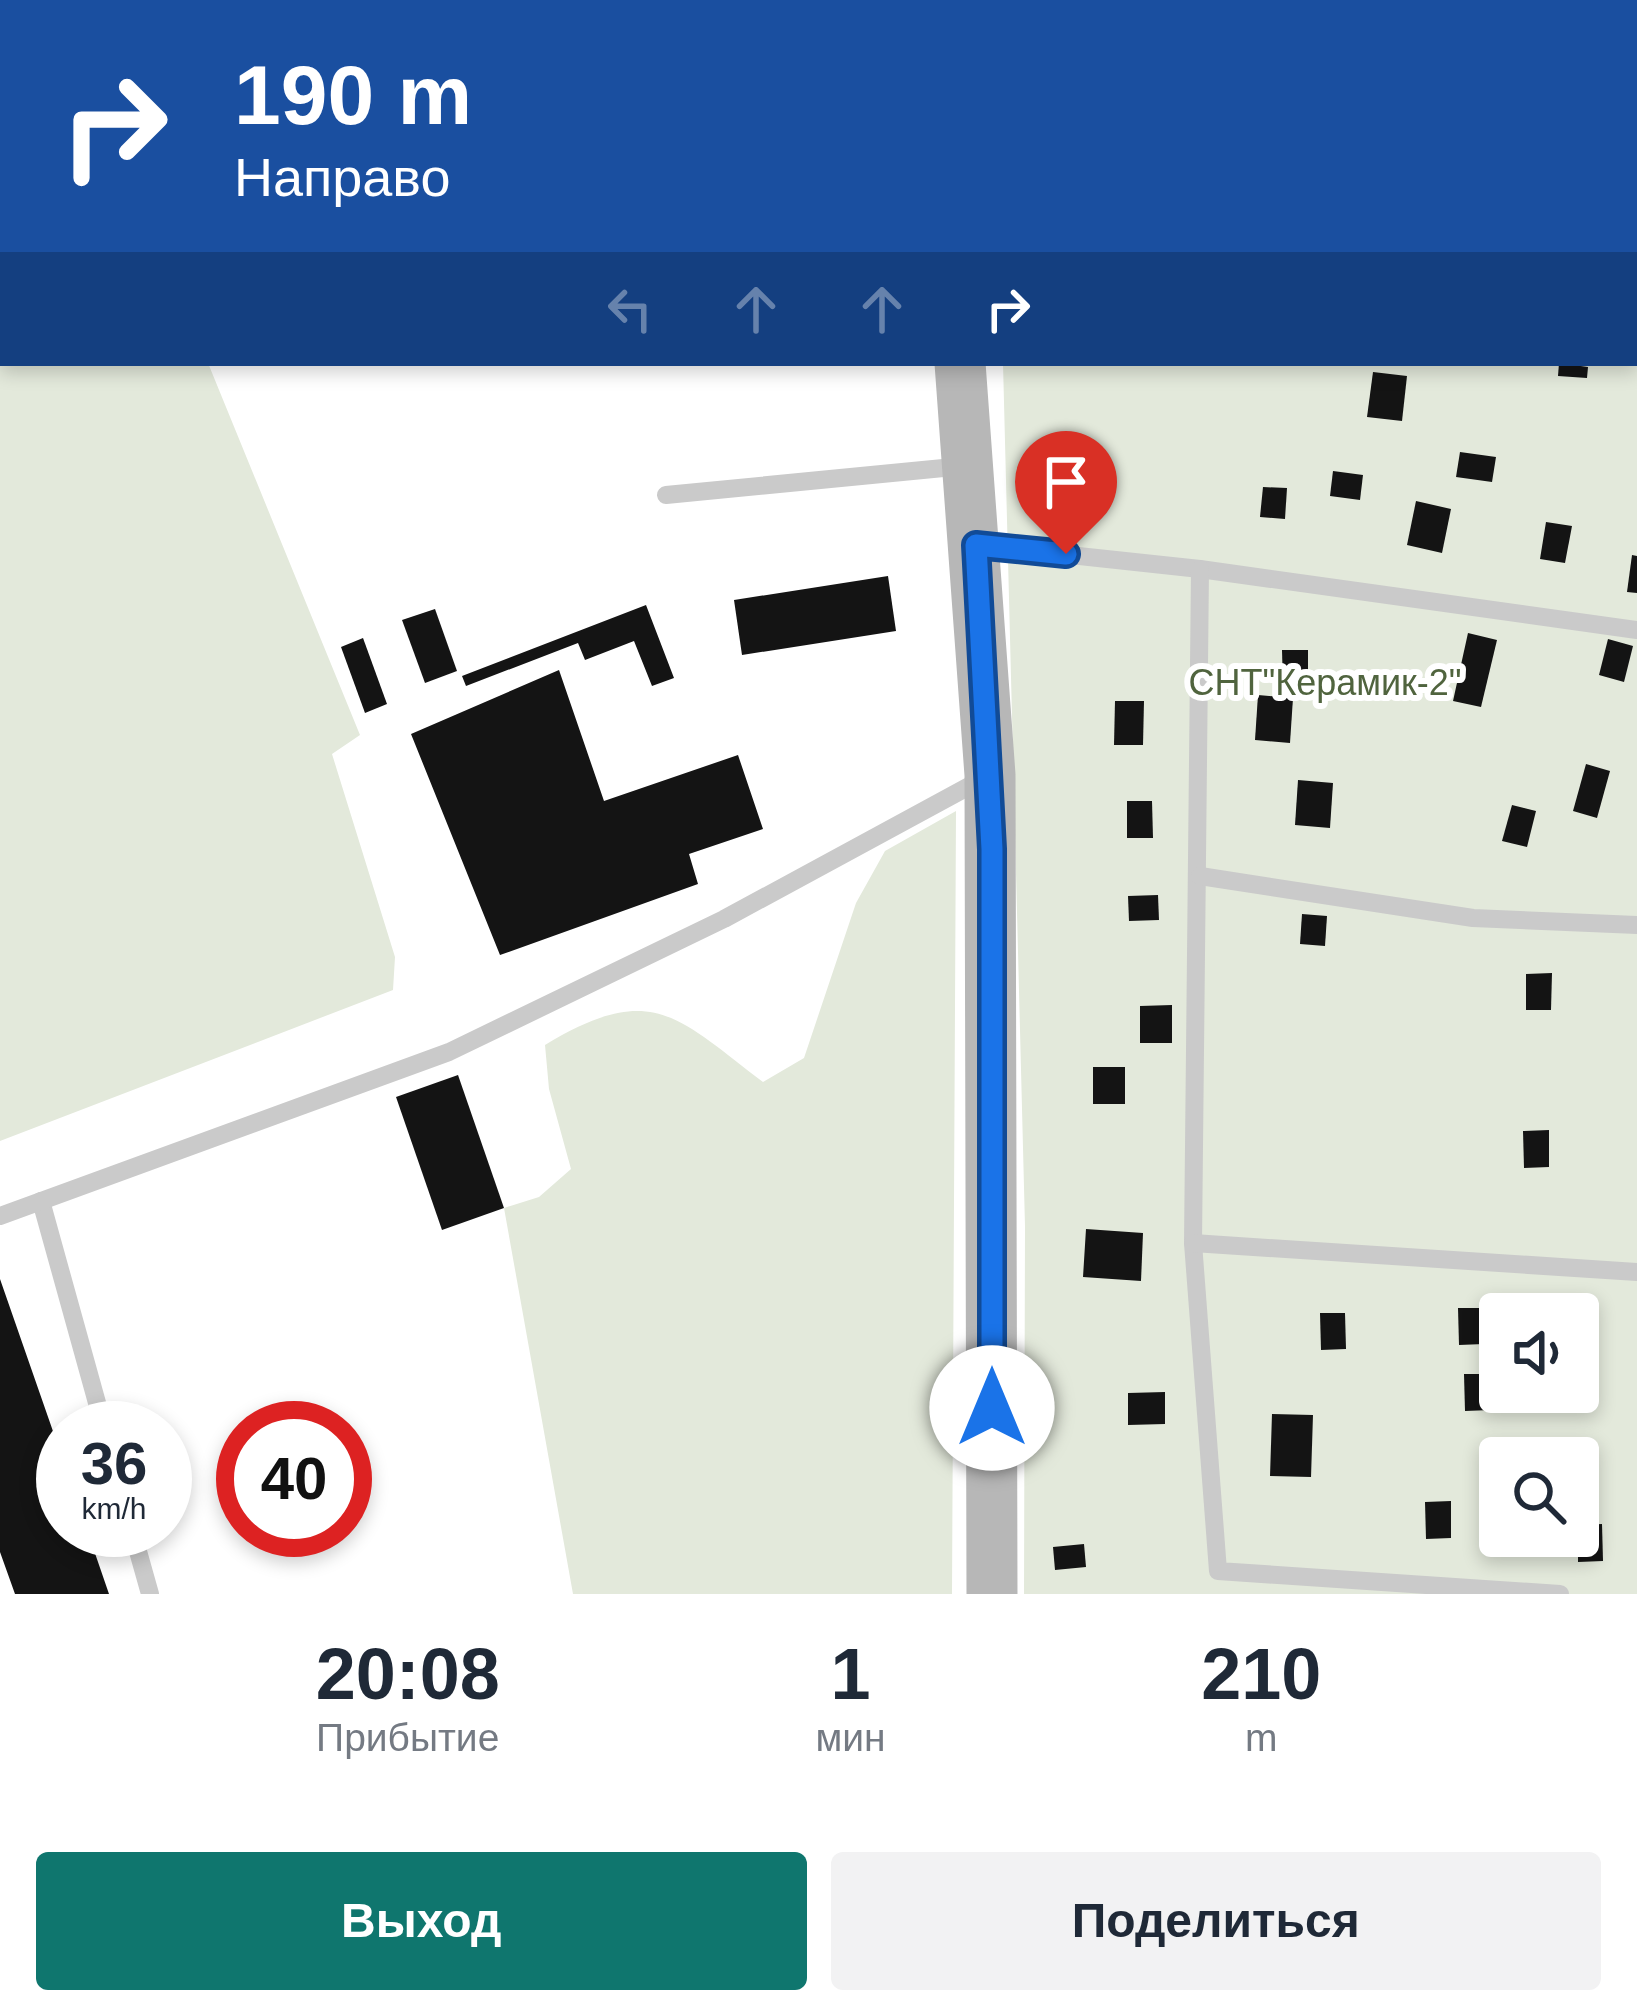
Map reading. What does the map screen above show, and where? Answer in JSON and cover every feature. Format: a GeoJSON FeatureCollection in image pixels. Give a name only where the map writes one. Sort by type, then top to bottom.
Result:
{"type":"FeatureCollection","features":[{"type":"Feature","properties":{"kind":"street"},"geometry":{"type":"LineString","coordinates":[[960,366],[990,775],[992,1594]]}},
{"type":"Feature","properties":{"kind":"lane"},"geometry":{"type":"LineString","coordinates":[[666,495],[969,465]]}},
{"type":"Feature","properties":{"kind":"lane"},"geometry":{"type":"LineString","coordinates":[[976,545],[1200,568],[1637,630]]}},
{"type":"Feature","properties":{"kind":"lane"},"geometry":{"type":"LineString","coordinates":[[1200,568],[1193,1243],[1218,1571],[1560,1594]]}},
{"type":"Feature","properties":{"kind":"lane"},"geometry":{"type":"LineString","coordinates":[[0,1216],[449,1052],[724,919],[990,775]]}},
{"type":"Feature","properties":{"kind":"lane"},"geometry":{"type":"LineString","coordinates":[[1200,876],[1473,918],[1637,925]]}},
{"type":"Feature","properties":{"kind":"lane"},"geometry":{"type":"LineString","coordinates":[[40,1201],[96,1401]]}},
{"type":"Feature","properties":{"kind":"lane"},"geometry":{"type":"LineString","coordinates":[[1193,1243],[1637,1272]]}},
{"type":"Feature","properties":{"kind":"lane"},"geometry":{"type":"LineString","coordinates":[[140,1557],[150,1594]]}},
{"type":"Feature","properties":{"kind":"green space","name":"СНТ\"Керамик-2\""},"geometry":{"type":"Polygon","coordinates":[[[0,366],[209,366],[360,735],[332,754],[395,957],[393,990],[0,1141],[0,366]]]}},
{"type":"Feature","properties":{"kind":"green space","name":"СНТ\"Керамик-2\""},"geometry":{"type":"Polygon","coordinates":[[[1003,366],[1637,366],[1637,1594],[1024,1594],[1025,1226],[1003,366]]]}},
{"type":"Feature","properties":{"kind":"green space"},"geometry":{"type":"Polygon","coordinates":[[[956,811],[952,1594],[573,1594],[504,1208],[539,1197],[571,1169],[549,1089],[545,1045],[612,1014],[662,1015],[708,1040],[763,1082],[804,1058],[856,903],[885,851],[956,811]]]}},
{"type":"Feature","properties":{"kind":"building"},"geometry":{"type":"Polygon","coordinates":[[[1559,366],[1588,367],[1587,378],[1558,376],[1559,366]]]}},
{"type":"Feature","properties":{"kind":"building"},"geometry":{"type":"Polygon","coordinates":[[[1373,372],[1407,376],[1402,421],[1367,417],[1373,372]]]}},
{"type":"Feature","properties":{"kind":"building"},"geometry":{"type":"Polygon","coordinates":[[[1460,452],[1496,457],[1492,482],[1456,477],[1460,452]]]}},
{"type":"Feature","properties":{"kind":"building"},"geometry":{"type":"Polygon","coordinates":[[[1078,456],[1102,457],[1101,488],[1075,486],[1078,456]]]}},
{"type":"Feature","properties":{"kind":"building"},"geometry":{"type":"Polygon","coordinates":[[[1333,471],[1363,475],[1360,500],[1330,496],[1333,471]]]}},
{"type":"Feature","properties":{"kind":"building"},"geometry":{"type":"Polygon","coordinates":[[[1263,487],[1287,488],[1285,519],[1260,517],[1263,487]]]}},
{"type":"Feature","properties":{"kind":"building"},"geometry":{"type":"Polygon","coordinates":[[[1416,501],[1451,509],[1442,553],[1407,545],[1416,501]]]}},
{"type":"Feature","properties":{"kind":"building"},"geometry":{"type":"Polygon","coordinates":[[[1546,522],[1572,526],[1565,563],[1540,559],[1546,522]]]}},
{"type":"Feature","properties":{"kind":"building"},"geometry":{"type":"Polygon","coordinates":[[[1632,555],[1637,556],[1637,593],[1627,592],[1632,555]]]}},
{"type":"Feature","properties":{"kind":"building"},"geometry":{"type":"Polygon","coordinates":[[[888,576],[896,631],[742,655],[734,600],[888,576]]]}},
{"type":"Feature","properties":{"kind":"building"},"geometry":{"type":"Polygon","coordinates":[[[646,605],[674,678],[652,686],[634,641],[585,660],[578,643],[466,686],[462,676],[646,605]]]}},
{"type":"Feature","properties":{"kind":"building"},"geometry":{"type":"Polygon","coordinates":[[[435,609],[457,671],[425,683],[402,620],[435,609]]]}},
{"type":"Feature","properties":{"kind":"building"},"geometry":{"type":"Polygon","coordinates":[[[1468,633],[1497,640],[1481,707],[1453,701],[1468,633]]]}},
{"type":"Feature","properties":{"kind":"building"},"geometry":{"type":"Polygon","coordinates":[[[363,638],[387,704],[365,713],[341,647],[363,638]]]}},
{"type":"Feature","properties":{"kind":"building"},"geometry":{"type":"Polygon","coordinates":[[[1608,639],[1633,646],[1624,682],[1599,675],[1608,639]]]}},
{"type":"Feature","properties":{"kind":"building"},"geometry":{"type":"Polygon","coordinates":[[[1282,650],[1308,650],[1308,687],[1283,687],[1282,650]]]}},
{"type":"Feature","properties":{"kind":"building"},"geometry":{"type":"Polygon","coordinates":[[[559,670],[604,801],[738,755],[763,829],[689,854],[698,884],[500,955],[411,734],[559,670]]]}},
{"type":"Feature","properties":{"kind":"building"},"geometry":{"type":"Polygon","coordinates":[[[1258,695],[1293,698],[1290,743],[1255,740],[1258,695]]]}},
{"type":"Feature","properties":{"kind":"building"},"geometry":{"type":"Polygon","coordinates":[[[1115,701],[1144,701],[1143,745],[1114,745],[1115,701]]]}},
{"type":"Feature","properties":{"kind":"building"},"geometry":{"type":"Polygon","coordinates":[[[1586,764],[1610,771],[1597,818],[1573,811],[1586,764]]]}},
{"type":"Feature","properties":{"kind":"building"},"geometry":{"type":"Polygon","coordinates":[[[1298,780],[1333,783],[1330,828],[1295,825],[1298,780]]]}},
{"type":"Feature","properties":{"kind":"building"},"geometry":{"type":"Polygon","coordinates":[[[1127,801],[1152,801],[1153,838],[1127,838],[1127,801]]]}},
{"type":"Feature","properties":{"kind":"building"},"geometry":{"type":"Polygon","coordinates":[[[1512,805],[1536,811],[1527,847],[1502,841],[1512,805]]]}},
{"type":"Feature","properties":{"kind":"building"},"geometry":{"type":"Polygon","coordinates":[[[1158,895],[1159,920],[1129,921],[1128,896],[1158,895]]]}},
{"type":"Feature","properties":{"kind":"building"},"geometry":{"type":"Polygon","coordinates":[[[1302,914],[1327,916],[1325,946],[1300,944],[1302,914]]]}},
{"type":"Feature","properties":{"kind":"building"},"geometry":{"type":"Polygon","coordinates":[[[1552,973],[1551,1010],[1526,1010],[1526,974],[1552,973]]]}},
{"type":"Feature","properties":{"kind":"building"},"geometry":{"type":"Polygon","coordinates":[[[1172,1005],[1172,1043],[1140,1043],[1140,1006],[1172,1005]]]}},
{"type":"Feature","properties":{"kind":"building"},"geometry":{"type":"Polygon","coordinates":[[[1093,1067],[1125,1067],[1125,1104],[1093,1104],[1093,1067]]]}},
{"type":"Feature","properties":{"kind":"building"},"geometry":{"type":"Polygon","coordinates":[[[458,1075],[504,1208],[442,1230],[396,1097],[458,1075]]]}},
{"type":"Feature","properties":{"kind":"building"},"geometry":{"type":"Polygon","coordinates":[[[1549,1130],[1549,1167],[1524,1168],[1523,1131],[1549,1130]]]}},
{"type":"Feature","properties":{"kind":"building"},"geometry":{"type":"Polygon","coordinates":[[[1086,1229],[1143,1233],[1141,1281],[1083,1277],[1086,1229]]]}},
{"type":"Feature","properties":{"kind":"building"},"geometry":{"type":"Polygon","coordinates":[[[0,1279],[42,1401],[36,1401],[36,1557],[96,1557],[109,1594],[15,1594],[0,1552],[0,1279]]]}},
{"type":"Feature","properties":{"kind":"building"},"geometry":{"type":"Polygon","coordinates":[[[1458,1308],[1479,1308],[1479,1344],[1459,1345],[1458,1308]]]}},
{"type":"Feature","properties":{"kind":"building"},"geometry":{"type":"Polygon","coordinates":[[[1320,1313],[1345,1313],[1346,1349],[1321,1350],[1320,1313]]]}},
{"type":"Feature","properties":{"kind":"building"},"geometry":{"type":"Polygon","coordinates":[[[1464,1374],[1479,1374],[1479,1410],[1465,1411],[1464,1374]]]}},
{"type":"Feature","properties":{"kind":"building"},"geometry":{"type":"Polygon","coordinates":[[[1165,1392],[1165,1424],[1128,1425],[1128,1393],[1165,1392]]]}},
{"type":"Feature","properties":{"kind":"building"},"geometry":{"type":"Polygon","coordinates":[[[1272,1414],[1313,1415],[1311,1477],[1270,1476],[1272,1414]]]}},
{"type":"Feature","properties":{"kind":"building"},"geometry":{"type":"Polygon","coordinates":[[[1451,1501],[1451,1538],[1426,1539],[1425,1502],[1451,1501]]]}},
{"type":"Feature","properties":{"kind":"building"},"geometry":{"type":"Polygon","coordinates":[[[1599,1524],[1603,1561],[1578,1562],[1578,1557],[1599,1557],[1599,1524]]]}},
{"type":"Feature","properties":{"kind":"building"},"geometry":{"type":"Polygon","coordinates":[[[1084,1544],[1086,1567],[1055,1570],[1053,1547],[1084,1544]]]}},
{"type":"Feature","properties":{"kind":"route"},"geometry":{"type":"LineString","coordinates":[[992,1408],[992,849],[976,545],[1066,554]]}}]}
